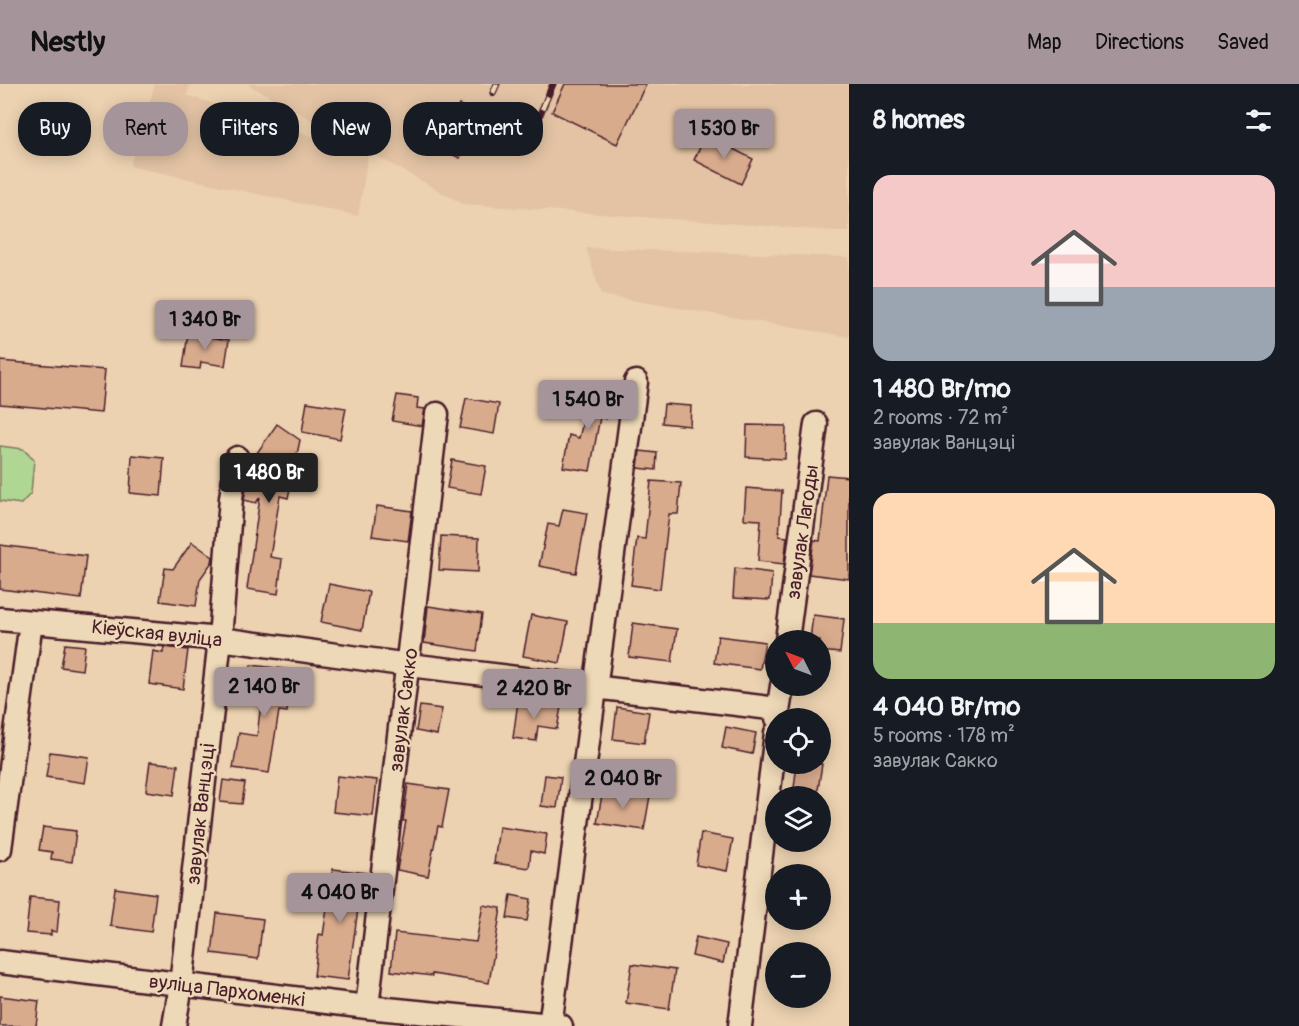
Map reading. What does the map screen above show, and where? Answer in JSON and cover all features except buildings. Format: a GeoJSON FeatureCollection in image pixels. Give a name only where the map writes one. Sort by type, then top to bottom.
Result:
{"type":"FeatureCollection","features":[{"type":"Feature","properties":{"kind":"street"},"geometry":{"type":"LineString","coordinates":[[554,1026],[595,687],[636,382]]}},
{"type":"Feature","properties":{"kind":"street","name":"завулак Сакко"},"geometry":{"type":"LineString","coordinates":[[367,1007],[437,414]]}},
{"type":"Feature","properties":{"kind":"street","name":"завулак Лагоды"},"geometry":{"type":"LineString","coordinates":[[789,630],[816,424]]}},
{"type":"Feature","properties":{"kind":"street","name":"завулак Ванцэці"},"geometry":{"type":"LineString","coordinates":[[174,1026],[181,985],[220,639],[231,498],[237,458]]}},
{"type":"Feature","properties":{"kind":"street","name":"Кіеўская вуліца"},"geometry":{"type":"LineString","coordinates":[[0,619],[220,639],[595,687],[765,712]]}},
{"type":"Feature","properties":{"kind":"street"},"geometry":{"type":"LineString","coordinates":[[0,849],[31,622]]}},
{"type":"Feature","properties":{"kind":"street"},"geometry":{"type":"LineString","coordinates":[[740,1026],[771,774]]}},
{"type":"Feature","properties":{"kind":"street","name":"вуліца Пархоменкі"},"geometry":{"type":"LineString","coordinates":[[0,963],[367,1007],[554,1026]]}},
{"type":"Feature","properties":{"kind":"shaded area"},"geometry":{"type":"Polygon","coordinates":[[[155,84],[190,84],[187,95],[208,102],[200,102],[200,156],[299,156],[299,132],[311,136],[311,156],[368,156],[358,216],[130,166],[133,156],[188,156],[188,102],[150,102],[155,84]]]}},
{"type":"Feature","properties":{"kind":"shaded area"},"geometry":{"type":"Polygon","coordinates":[[[247,84],[849,84],[849,232],[463,204],[377,156],[391,156],[391,102],[311,102],[311,120],[299,113],[299,102],[279,102],[247,84]]]}},
{"type":"Feature","properties":{"kind":"shaded area"},"geometry":{"type":"Polygon","coordinates":[[[586,248],[849,257],[849,337],[601,295],[586,248]]]}},
{"type":"Feature","properties":{"kind":"green space"},"geometry":{"type":"Polygon","coordinates":[[[0,446],[23,449],[34,460],[31,493],[21,504],[0,501],[0,446]]]}},
{"type":"Feature","properties":{"kind":"railway"},"geometry":{"type":"LineString","coordinates":[[493,93],[497,84]]}},
{"type":"Feature","properties":{"kind":"railway"},"geometry":{"type":"LineString","coordinates":[[543,107],[553,84]]}}]}
